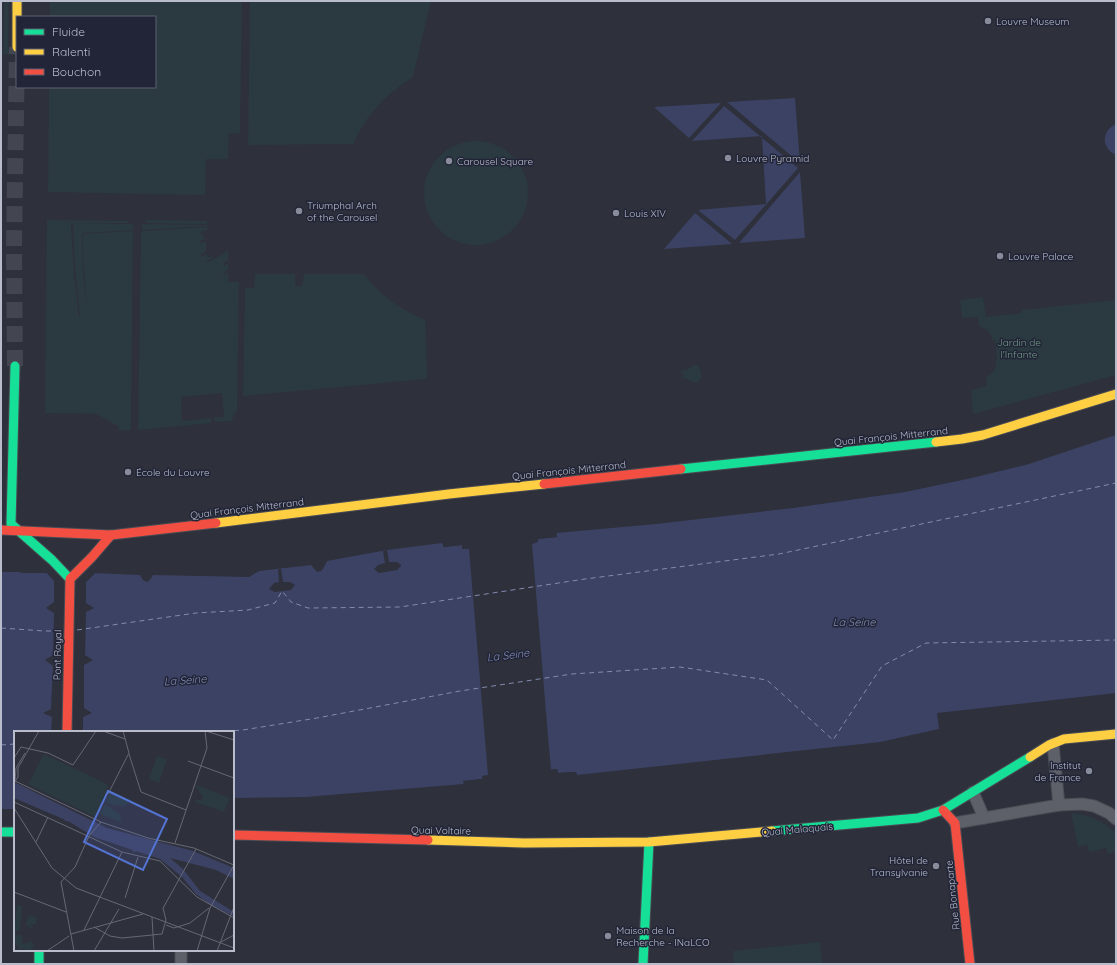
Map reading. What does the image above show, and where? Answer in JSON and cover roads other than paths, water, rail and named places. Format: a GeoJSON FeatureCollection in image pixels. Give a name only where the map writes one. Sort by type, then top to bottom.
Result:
{"type":"FeatureCollection","features":[{"type":"Feature","properties":{"kind":"main road"},"geometry":{"type":"LineString","coordinates":[[17,1],[17,16]]}},
{"type":"Feature","properties":{"kind":"main road"},"geometry":{"type":"LineString","coordinates":[[14,366],[11,524],[70,578],[86,563],[111,535]]}},
{"type":"Feature","properties":{"kind":"main road","name":"Quai François Mitterrand"},"geometry":{"type":"LineString","coordinates":[[1,530],[111,535],[180,528],[449,494],[962,439],[983,435],[1116,394]]}},
{"type":"Feature","properties":{"kind":"main road","name":"Pont Royal"},"geometry":{"type":"LineString","coordinates":[[67,731],[70,578]]}},
{"type":"Feature","properties":{"kind":"main road","name":"Quai Malaquais"},"geometry":{"type":"LineString","coordinates":[[649,842],[918,818],[943,810],[1052,744],[1064,739],[1116,734]]}},
{"type":"Feature","properties":{"kind":"main road"},"geometry":{"type":"LineString","coordinates":[[943,810],[956,823]]}},
{"type":"Feature","properties":{"kind":"main road","name":"Rue Bonaparte"},"geometry":{"type":"LineString","coordinates":[[956,823],[970,964]]}},
{"type":"Feature","properties":{"kind":"main road"},"geometry":{"type":"LineString","coordinates":[[1,832],[14,832]]}},
{"type":"Feature","properties":{"kind":"main road","name":"Quai Voltaire"},"geometry":{"type":"LineString","coordinates":[[234,835],[524,843],[649,842]]}},
{"type":"Feature","properties":{"kind":"main road"},"geometry":{"type":"LineString","coordinates":[[643,964],[649,842]]}},
{"type":"Feature","properties":{"kind":"main road"},"geometry":{"type":"LineString","coordinates":[[39,951],[39,964]]}},
{"type":"Feature","properties":{"kind":"street"},"geometry":{"type":"LineString","coordinates":[[1052,744],[1059,805]]}},
{"type":"Feature","properties":{"kind":"street"},"geometry":{"type":"LineString","coordinates":[[973,792],[984,818]]}},
{"type":"Feature","properties":{"kind":"street"},"geometry":{"type":"LineString","coordinates":[[956,823],[1059,805],[1082,804],[1094,806],[1116,818]]}},
{"type":"Feature","properties":{"kind":"street"},"geometry":{"type":"LineString","coordinates":[[181,951],[181,964]]}},
{"type":"Feature","properties":{"kind":"water"},"geometry":{"type":"Polygon","coordinates":[[[795,98],[800,163],[727,102],[795,98]]]}},
{"type":"Feature","properties":{"kind":"water"},"geometry":{"type":"Polygon","coordinates":[[[721,103],[689,138],[654,107],[721,103]]]}},
{"type":"Feature","properties":{"kind":"water"},"geometry":{"type":"Polygon","coordinates":[[[724,106],[760,136],[692,141],[724,106]]]}},
{"type":"Feature","properties":{"kind":"water"},"geometry":{"type":"Polygon","coordinates":[[[1116,124],[1116,155],[1111,152],[1105,144],[1105,135],[1111,127],[1116,124]]]}},
{"type":"Feature","properties":{"kind":"water"},"geometry":{"type":"Polygon","coordinates":[[[762,138],[798,168],[735,240],[698,210],[766,204],[762,138]]]}},
{"type":"Feature","properties":{"kind":"water"},"geometry":{"type":"Polygon","coordinates":[[[800,172],[805,238],[739,243],[800,172]]]}},
{"type":"Feature","properties":{"kind":"water"},"geometry":{"type":"Polygon","coordinates":[[[695,213],[732,244],[664,249],[695,213]]]}},
{"type":"Feature","properties":{"kind":"water","name":"La Seine"},"geometry":{"type":"Polygon","coordinates":[[[1116,435],[1116,693],[937,713],[939,729],[880,742],[577,775],[576,772],[558,773],[557,769],[482,776],[482,779],[464,781],[464,784],[306,797],[234,798],[234,731],[14,731],[14,809],[1,809],[1,572],[47,573],[55,581],[86,582],[95,573],[140,575],[143,580],[147,582],[153,575],[249,577],[259,571],[311,565],[317,572],[323,569],[327,561],[387,550],[442,543],[444,547],[462,545],[463,548],[532,544],[538,539],[557,537],[556,533],[656,524],[793,508],[905,492],[1029,464],[1116,435]]]}},
{"type":"Feature","properties":{"kind":"tunnel"},"geometry":{"type":"LineString","coordinates":[[15,366],[14,247],[16,88]]}},
{"type":"Feature","properties":{"kind":"place","name":"Louvre Museum"},"geometry":{"type":"Point","coordinates":[988,21]}},
{"type":"Feature","properties":{"kind":"place","name":"Louvre Pyramid"},"geometry":{"type":"Point","coordinates":[728,158]}},
{"type":"Feature","properties":{"kind":"place","name":"Carousel Square"},"geometry":{"type":"Point","coordinates":[449,161]}},
{"type":"Feature","properties":{"kind":"place","name":"Triumphal Arch of the Carousel"},"geometry":{"type":"Point","coordinates":[299,211]}},
{"type":"Feature","properties":{"kind":"place","name":"Louis XIV"},"geometry":{"type":"Point","coordinates":[616,213]}},
{"type":"Feature","properties":{"kind":"place","name":"Louvre Palace"},"geometry":{"type":"Point","coordinates":[1000,256]}},
{"type":"Feature","properties":{"kind":"place","name":"École du Louvre"},"geometry":{"type":"Point","coordinates":[128,472]}},
{"type":"Feature","properties":{"kind":"place","name":"Institut de France"},"geometry":{"type":"Point","coordinates":[1089,771]}},
{"type":"Feature","properties":{"kind":"place","name":"Hôtel de Transylvanie"},"geometry":{"type":"Point","coordinates":[936,866]}},
{"type":"Feature","properties":{"kind":"place","name":"Maison de la Recherche - INaLCO"},"geometry":{"type":"Point","coordinates":[608,936]}},
{"type":"Feature","properties":{"kind":"park label","name":"Jardin de l'Infante"},"geometry":{"type":"Point","coordinates":[1019,348]}}]}
